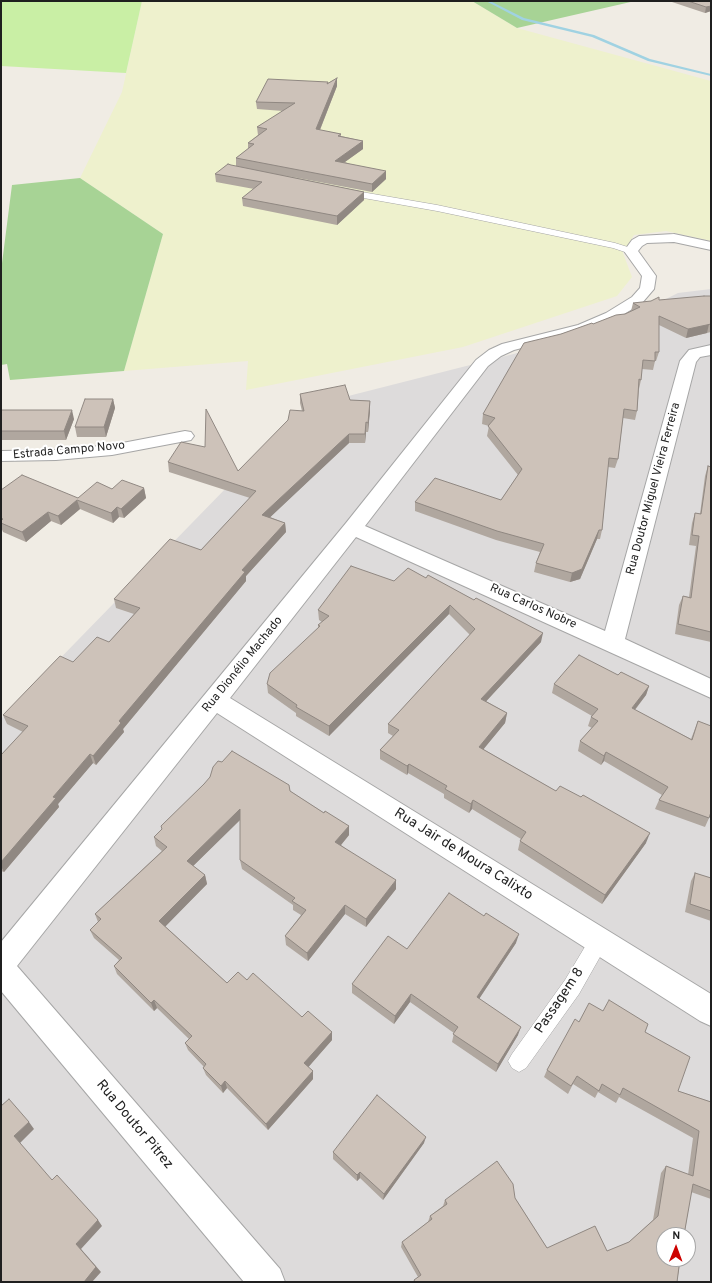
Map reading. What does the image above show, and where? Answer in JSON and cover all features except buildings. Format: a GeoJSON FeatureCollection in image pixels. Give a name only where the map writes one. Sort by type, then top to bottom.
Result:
{"type":"FeatureCollection","features":[{"type":"Feature","properties":{"kind":"street"},"geometry":{"type":"LineString","coordinates":[[631,251],[638,243],[653,238],[674,238],[711,246]]}},
{"type":"Feature","properties":{"kind":"street","name":"Rua Dionélio Machado"},"geometry":{"type":"LineString","coordinates":[[1,964],[353,528],[482,363],[495,353],[508,347],[583,328],[611,316],[637,300],[647,289],[649,276],[631,251]]}},
{"type":"Feature","properties":{"kind":"street","name":"Rua Doutor Miguel Vieira Ferreira"},"geometry":{"type":"LineString","coordinates":[[613,643],[688,361],[696,352],[711,350]]}},
{"type":"Feature","properties":{"kind":"street","name":"Estrada Campo Novo"},"geometry":{"type":"LineString","coordinates":[[1,456],[56,455],[112,450],[185,436]]}},
{"type":"Feature","properties":{"kind":"street","name":"Rua Carlos Nobre"},"geometry":{"type":"LineString","coordinates":[[353,528],[613,643],[711,689]]}},
{"type":"Feature","properties":{"kind":"street","name":"Rua Jair de Moura Calixto"},"geometry":{"type":"LineString","coordinates":[[215,700],[711,1011]]}},
{"type":"Feature","properties":{"kind":"street","name":"Rua Doutor Pitrez"},"geometry":{"type":"LineString","coordinates":[[1,969],[267,1282]]}},
{"type":"Feature","properties":{"kind":"lane"},"geometry":{"type":"LineString","coordinates":[[333,190],[437,208],[615,246],[631,251]]}},
{"type":"Feature","properties":{"kind":"lane","name":"Passagem 8"},"geometry":{"type":"LineString","coordinates":[[519,1061],[572,987],[599,940]]}},
{"type":"Feature","properties":{"kind":"shaded area"},"geometry":{"type":"Polygon","coordinates":[[[711,289],[711,1282],[1,1282],[1,719],[305,407],[600,332],[678,293],[711,289]]]}},
{"type":"Feature","properties":{"kind":"green space"},"geometry":{"type":"Polygon","coordinates":[[[1,1],[142,1],[126,73],[1,66],[1,1]]]}},
{"type":"Feature","properties":{"kind":"green space"},"geometry":{"type":"Polygon","coordinates":[[[142,1],[472,1],[517,28],[711,81],[711,241],[666,231],[634,235],[623,253],[632,277],[617,296],[463,347],[246,390],[248,361],[124,371],[163,234],[80,178],[122,92],[142,1]]]}},
{"type":"Feature","properties":{"kind":"green space"},"geometry":{"type":"Polygon","coordinates":[[[472,1],[635,1],[517,28],[472,1]]]}},
{"type":"Feature","properties":{"kind":"green space"},"geometry":{"type":"Polygon","coordinates":[[[80,178],[163,234],[124,371],[10,380],[7,364],[1,365],[1,271],[12,185],[80,178]]]}},
{"type":"Feature","properties":{"kind":"waterway"},"geometry":{"type":"LineString","coordinates":[[488,1],[523,19],[593,36],[649,60],[711,75]]}}]}
